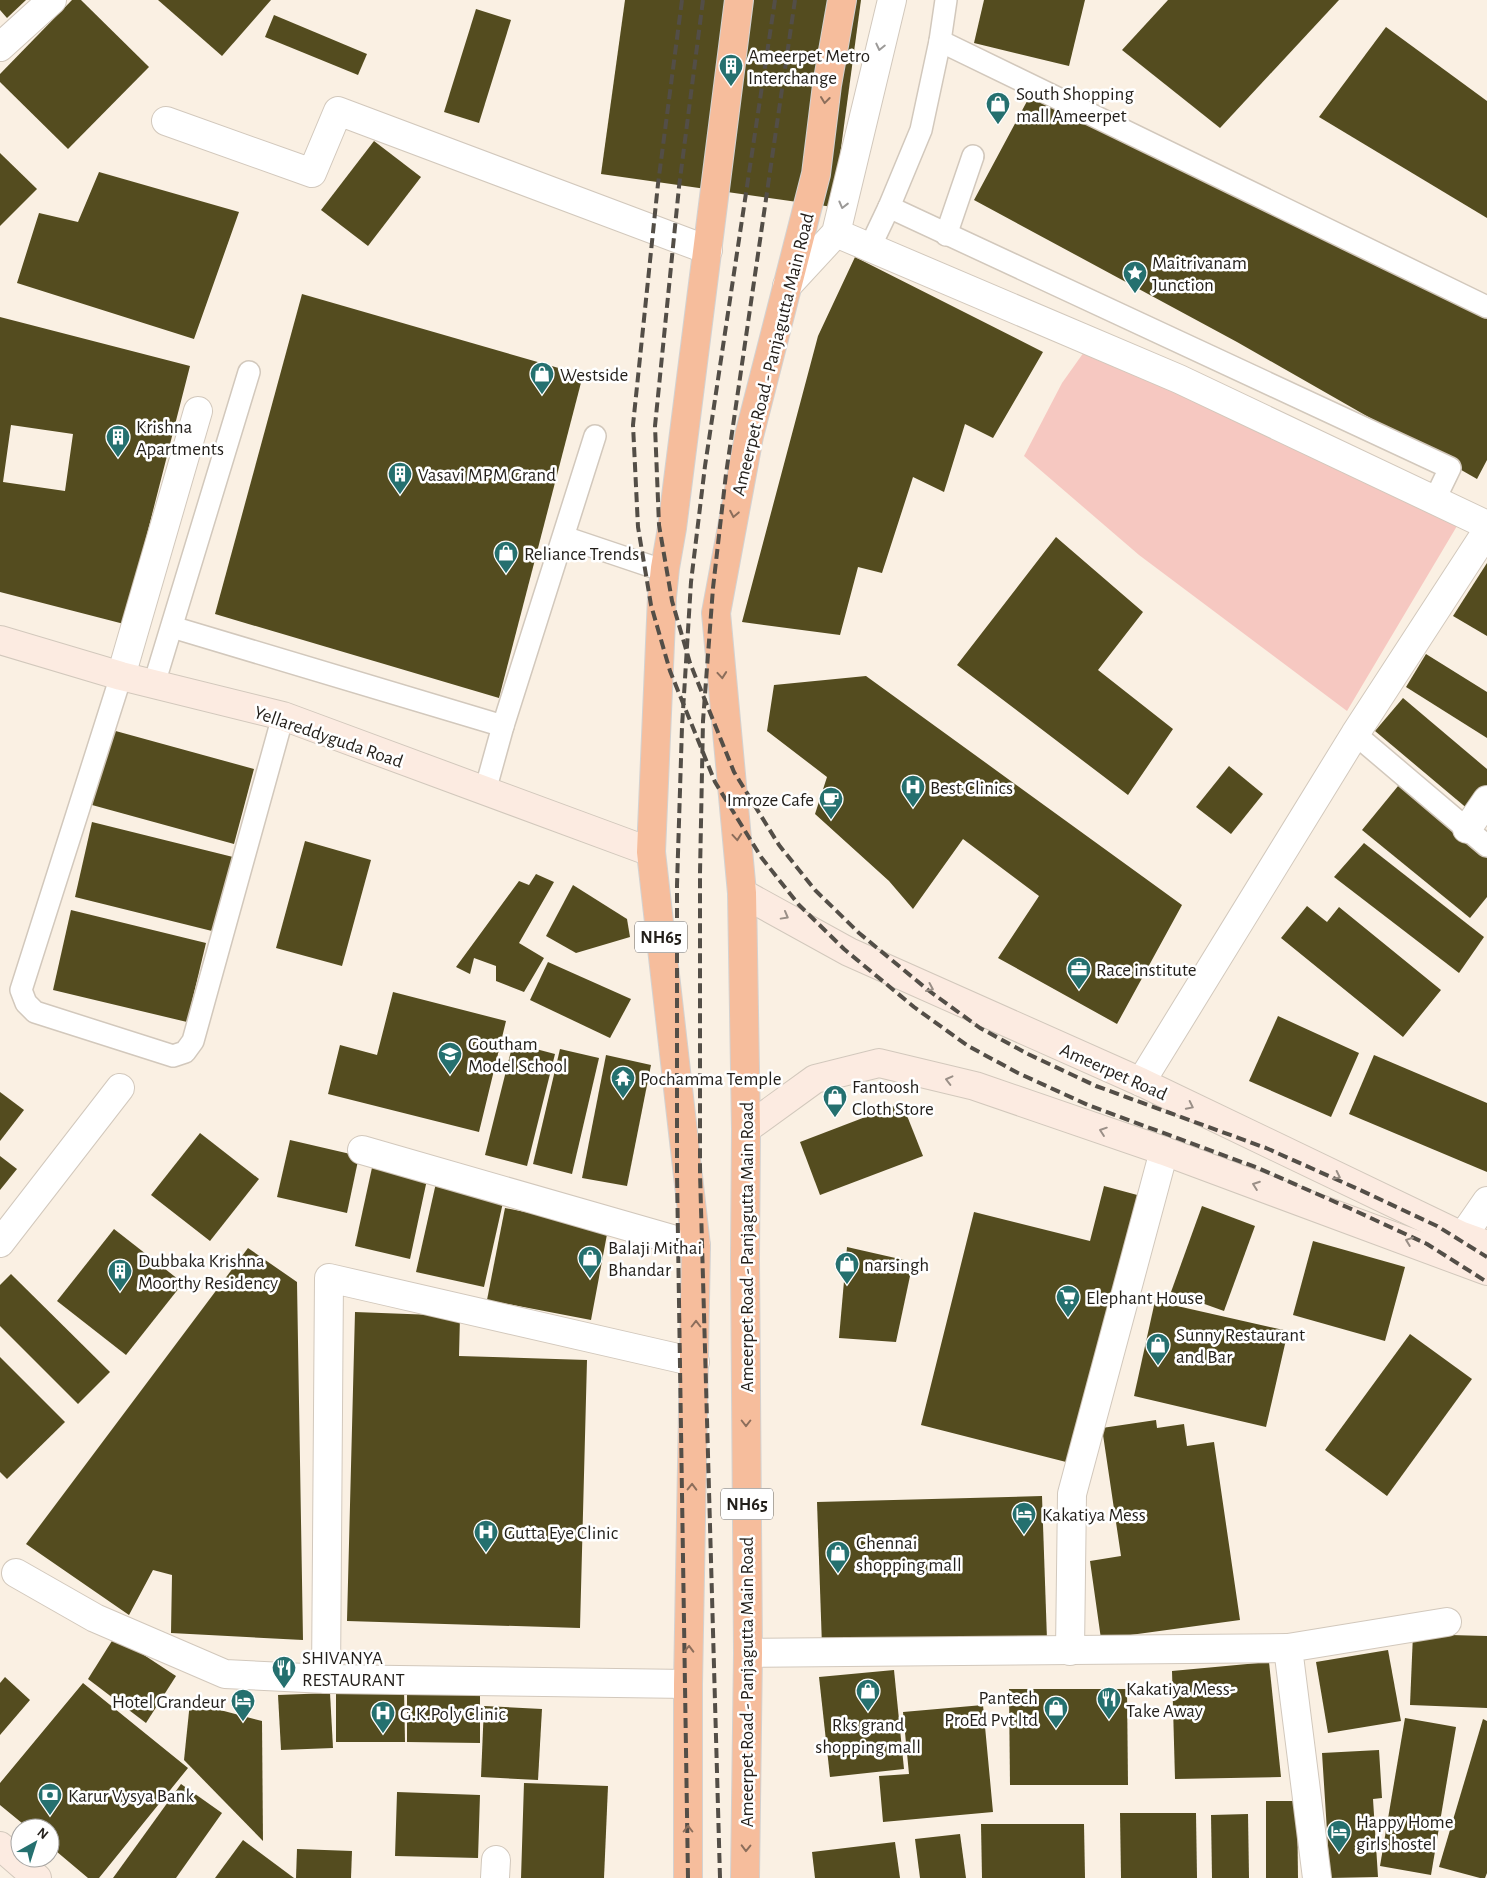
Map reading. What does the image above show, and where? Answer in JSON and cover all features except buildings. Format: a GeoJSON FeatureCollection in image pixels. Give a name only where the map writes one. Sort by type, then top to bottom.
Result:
{"type":"FeatureCollection","features":[{"type":"Feature","properties":{"kind":"highway","name":"NH65"},"geometry":{"type":"LineString","coordinates":[[688,1878],[688,1684],[696,1246],[651,852],[662,597],[739,0]]}},
{"type":"Feature","properties":{"kind":"highway","name":"Ameerpet Road - Panjagutta Main Road"},"geometry":{"type":"LineString","coordinates":[[745,1878],[748,1653],[746,1129],[742,893],[716,613],[748,436],[816,174],[827,85],[842,0]]}},
{"type":"Feature","properties":{"kind":"main road","name":"Yellareddyguda Road"},"geometry":{"type":"LineString","coordinates":[[0,640],[121,676],[283,716],[651,852]]}},
{"type":"Feature","properties":{"kind":"main road","name":"Ameerpet Road"},"geometry":{"type":"LineString","coordinates":[[742,893],[849,952],[1141,1082],[1455,1246],[1487,1271]]}},
{"type":"Feature","properties":{"kind":"main road","name":"Ameerpet Road"},"geometry":{"type":"LineString","coordinates":[[746,1129],[815,1080],[879,1063],[975,1086],[1164,1151],[1455,1246],[1487,1245]]}},
{"type":"Feature","properties":{"kind":"main road"},"geometry":{"type":"LineString","coordinates":[[0,1846],[37,1878]]}},
{"type":"Feature","properties":{"kind":"street"},"geometry":{"type":"LineString","coordinates":[[0,47],[52,0]]}},
{"type":"Feature","properties":{"kind":"street"},"geometry":{"type":"LineString","coordinates":[[787,286],[836,233],[892,0]]}},
{"type":"Feature","properties":{"kind":"street"},"geometry":{"type":"LineString","coordinates":[[166,120],[312,173],[338,111],[708,250]]}},
{"type":"Feature","properties":{"kind":"street"},"geometry":{"type":"LineString","coordinates":[[836,233],[1179,379],[1487,524]]}},
{"type":"Feature","properties":{"kind":"street"},"geometry":{"type":"LineString","coordinates":[[121,676],[198,411]]}},
{"type":"Feature","properties":{"kind":"street"},"geometry":{"type":"LineString","coordinates":[[1141,1082],[1355,734],[1487,530]]}},
{"type":"Feature","properties":{"kind":"street"},"geometry":{"type":"LineString","coordinates":[[1466,829],[1487,800]]}},
{"type":"Feature","properties":{"kind":"street"},"geometry":{"type":"LineString","coordinates":[[0,1243],[120,1088]]}},
{"type":"Feature","properties":{"kind":"street"},"geometry":{"type":"LineString","coordinates":[[362,1150],[696,1246]]}},
{"type":"Feature","properties":{"kind":"street"},"geometry":{"type":"LineString","coordinates":[[1070,1651],[1072,1494],[1164,1151]]}},
{"type":"Feature","properties":{"kind":"street"},"geometry":{"type":"LineString","coordinates":[[1455,1246],[1487,1202]]}},
{"type":"Feature","properties":{"kind":"street"},"geometry":{"type":"LineString","coordinates":[[326,1679],[329,1278],[695,1362]]}},
{"type":"Feature","properties":{"kind":"street"},"geometry":{"type":"LineString","coordinates":[[16,1573],[95,1618],[225,1674],[326,1679],[688,1684]]}},
{"type":"Feature","properties":{"kind":"street"},"geometry":{"type":"LineString","coordinates":[[748,1653],[1288,1648],[1448,1622]]}},
{"type":"Feature","properties":{"kind":"street"},"geometry":{"type":"LineString","coordinates":[[1288,1648],[1317,1878]]}},
{"type":"Feature","properties":{"kind":"lane"},"geometry":{"type":"LineString","coordinates":[[870,247],[921,130],[940,41],[946,0]]}},
{"type":"Feature","properties":{"kind":"lane"},"geometry":{"type":"LineString","coordinates":[[940,41],[1487,307]]}},
{"type":"Feature","properties":{"kind":"lane"},"geometry":{"type":"LineString","coordinates":[[946,234],[973,156]]}},
{"type":"Feature","properties":{"kind":"lane"},"geometry":{"type":"LineString","coordinates":[[889,207],[1450,468],[1435,499]]}},
{"type":"Feature","properties":{"kind":"lane"},"geometry":{"type":"LineString","coordinates":[[1179,379],[1192,348]]}},
{"type":"Feature","properties":{"kind":"lane"},"geometry":{"type":"LineString","coordinates":[[154,684],[249,372]]}},
{"type":"Feature","properties":{"kind":"lane"},"geometry":{"type":"LineString","coordinates":[[485,791],[503,726],[595,436]]}},
{"type":"Feature","properties":{"kind":"lane"},"geometry":{"type":"LineString","coordinates":[[564,537],[665,571]]}},
{"type":"Feature","properties":{"kind":"lane"},"geometry":{"type":"LineString","coordinates":[[172,627],[503,726]]}},
{"type":"Feature","properties":{"kind":"lane"},"geometry":{"type":"LineString","coordinates":[[121,676],[21,990],[26,1003],[35,1012],[173,1056],[184,1052],[194,1041],[283,716]]}},
{"type":"Feature","properties":{"kind":"lane"},"geometry":{"type":"LineString","coordinates":[[1355,734],[1487,846]]}},
{"type":"Feature","properties":{"kind":"shaded area"},"geometry":{"type":"Polygon","coordinates":[[[1089,345],[1457,526],[1347,711],[1139,555],[1024,456],[1062,383],[1089,345]]]}},
{"type":"Feature","properties":{"kind":"railway"},"geometry":{"type":"LineString","coordinates":[[682,0],[658,184],[633,425],[638,527],[651,605],[670,671],[715,782],[761,857],[799,905],[844,949],[914,1007],[968,1046],[1018,1073],[1088,1105],[1258,1168],[1349,1208],[1427,1244],[1487,1282]]}},
{"type":"Feature","properties":{"kind":"railway"},"geometry":{"type":"LineString","coordinates":[[703,0],[679,187],[655,426],[659,525],[672,601],[690,663],[734,772],[779,845],[815,890],[859,933],[928,990],[980,1028],[1028,1054],[1096,1086],[1266,1148],[1358,1189],[1437,1226],[1487,1257]]}},
{"type":"Feature","properties":{"kind":"railway"},"geometry":{"type":"LineString","coordinates":[[688,1878],[677,1174],[677,885],[682,727],[691,582],[705,466],[775,0]]}},
{"type":"Feature","properties":{"kind":"railway"},"geometry":{"type":"LineString","coordinates":[[720,1878],[700,1173],[700,873],[703,721],[713,588],[726,474],[795,0]]}},
{"type":"Feature","properties":{"kind":"place","name":"Ameerpet Metro Interchange"},"geometry":{"type":"Point","coordinates":[731,87]}},
{"type":"Feature","properties":{"kind":"place","name":"South Shopping mall Ameerpet"},"geometry":{"type":"Point","coordinates":[998,125]}},
{"type":"Feature","properties":{"kind":"place","name":"Maitrivanam Junction"},"geometry":{"type":"Point","coordinates":[1135,294]}},
{"type":"Feature","properties":{"kind":"place","name":"Westside"},"geometry":{"type":"Point","coordinates":[542,395]}},
{"type":"Feature","properties":{"kind":"place","name":"Krishna Apartments"},"geometry":{"type":"Point","coordinates":[118,458]}},
{"type":"Feature","properties":{"kind":"place","name":"Vasavi MPM Grand"},"geometry":{"type":"Point","coordinates":[400,495]}},
{"type":"Feature","properties":{"kind":"place","name":"Reliance Trends"},"geometry":{"type":"Point","coordinates":[506,574]}},
{"type":"Feature","properties":{"kind":"place","name":"Best Clinics"},"geometry":{"type":"Point","coordinates":[913,808]}},
{"type":"Feature","properties":{"kind":"place","name":"Imroze Cafe"},"geometry":{"type":"Point","coordinates":[831,820]}},
{"type":"Feature","properties":{"kind":"place","name":"Race institute"},"geometry":{"type":"Point","coordinates":[1079,990]}},
{"type":"Feature","properties":{"kind":"place","name":"Goutham Model School"},"geometry":{"type":"Point","coordinates":[450,1075]}},
{"type":"Feature","properties":{"kind":"place","name":"Pochamma Temple"},"geometry":{"type":"Point","coordinates":[623,1099]}},
{"type":"Feature","properties":{"kind":"place","name":"Fantoosh Cloth Store"},"geometry":{"type":"Point","coordinates":[835,1118]}},
{"type":"Feature","properties":{"kind":"place","name":"Balaji Mithai Bhandar"},"geometry":{"type":"Point","coordinates":[590,1279]}},
{"type":"Feature","properties":{"kind":"place","name":"narsingh"},"geometry":{"type":"Point","coordinates":[847,1285]}},
{"type":"Feature","properties":{"kind":"place","name":"Dubbaka Krishna Moorthy Residency"},"geometry":{"type":"Point","coordinates":[120,1292]}},
{"type":"Feature","properties":{"kind":"place","name":"Elephant House"},"geometry":{"type":"Point","coordinates":[1068,1318]}},
{"type":"Feature","properties":{"kind":"place","name":"Sunny Restaurant and Bar"},"geometry":{"type":"Point","coordinates":[1158,1366]}},
{"type":"Feature","properties":{"kind":"place","name":"Kakatiya Mess"},"geometry":{"type":"Point","coordinates":[1024,1535]}},
{"type":"Feature","properties":{"kind":"place","name":"Gutta Eye Clinic"},"geometry":{"type":"Point","coordinates":[486,1553]}},
{"type":"Feature","properties":{"kind":"place","name":"Chennai shopping mall"},"geometry":{"type":"Point","coordinates":[838,1574]}},
{"type":"Feature","properties":{"kind":"place","name":"SHIVANYA RESTAURANT"},"geometry":{"type":"Point","coordinates":[284,1689]}},
{"type":"Feature","properties":{"kind":"place","name":"Rks grand shopping mall"},"geometry":{"type":"Point","coordinates":[868,1712]}},
{"type":"Feature","properties":{"kind":"place","name":"Kakatiya Mess- Take Away"},"geometry":{"type":"Point","coordinates":[1109,1720]}},
{"type":"Feature","properties":{"kind":"place","name":"Hotel Grandeur"},"geometry":{"type":"Point","coordinates":[243,1722]}},
{"type":"Feature","properties":{"kind":"place","name":"Pantech ProEd Pvt ltd"},"geometry":{"type":"Point","coordinates":[1056,1729]}},
{"type":"Feature","properties":{"kind":"place","name":"G.K.Poly Clinic"},"geometry":{"type":"Point","coordinates":[383,1734]}},
{"type":"Feature","properties":{"kind":"place","name":"Karur Vysya Bank"},"geometry":{"type":"Point","coordinates":[50,1816]}},
{"type":"Feature","properties":{"kind":"place","name":"Happy Home girls hostel"},"geometry":{"type":"Point","coordinates":[1339,1853]}}]}
